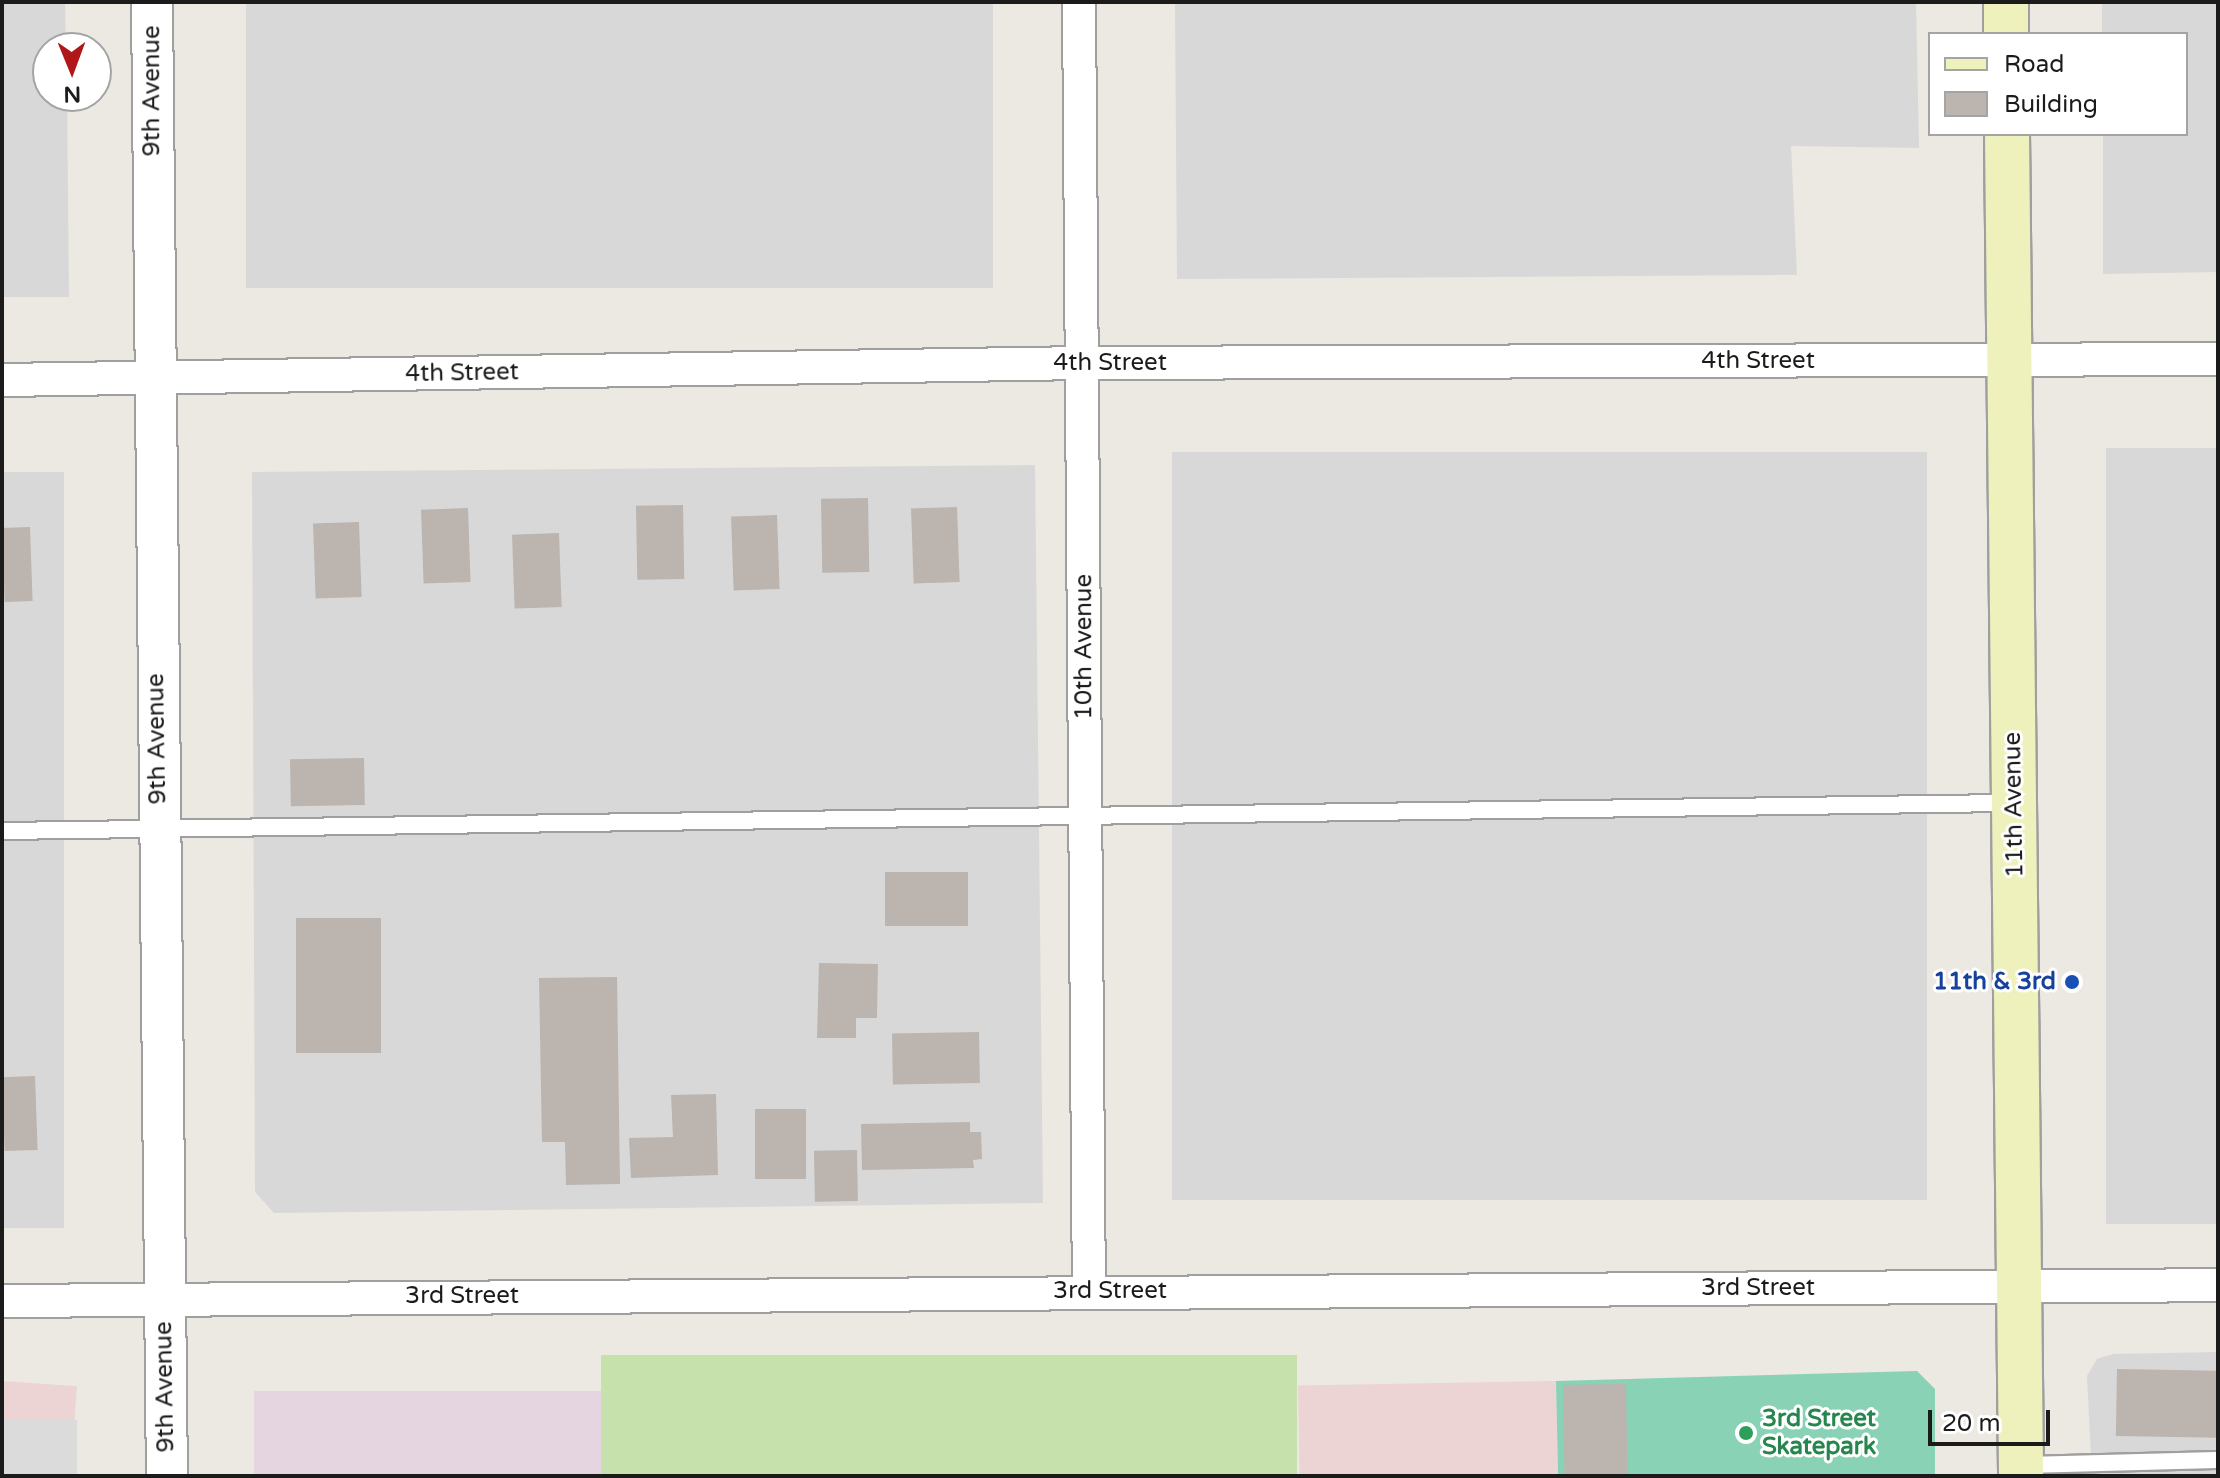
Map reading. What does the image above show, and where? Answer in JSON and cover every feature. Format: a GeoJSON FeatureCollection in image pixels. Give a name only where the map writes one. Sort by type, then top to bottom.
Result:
{"type":"FeatureCollection","features":[{"type":"Feature","properties":{"kind":"main road"},"geometry":{"type":"LineString","coordinates":[[2006,2],[2006,32]]}},
{"type":"Feature","properties":{"kind":"main road","name":"11th Avenue"},"geometry":{"type":"LineString","coordinates":[[2007,136],[2021,1470]]}},
{"type":"Feature","properties":{"kind":"street","name":"9th Avenue"},"geometry":{"type":"LineString","coordinates":[[152,2],[153,378],[167,1476]]}},
{"type":"Feature","properties":{"kind":"street","name":"10th Avenue"},"geometry":{"type":"LineString","coordinates":[[1079,2],[1089,1291]]}},
{"type":"Feature","properties":{"kind":"street","name":"4th Street"},"geometry":{"type":"LineString","coordinates":[[2,380],[1082,363],[2218,359]]}},
{"type":"Feature","properties":{"kind":"street","name":"3rd Street"},"geometry":{"type":"LineString","coordinates":[[2,1301],[2218,1285]]}},
{"type":"Feature","properties":{"kind":"lane"},"geometry":{"type":"LineString","coordinates":[[2,831],[1086,819],[2014,803]]}},
{"type":"Feature","properties":{"kind":"lane"},"geometry":{"type":"LineString","coordinates":[[2021,1470],[2218,1460]]}},
{"type":"Feature","properties":{"kind":"shaded area"},"geometry":{"type":"Polygon","coordinates":[[[2,2],[65,2],[66,32],[32,32],[32,112],[67,112],[69,297],[2,297],[2,2]]]}},
{"type":"Feature","properties":{"kind":"shaded area"},"geometry":{"type":"Polygon","coordinates":[[[246,2],[993,2],[993,288],[246,288],[246,2]]]}},
{"type":"Feature","properties":{"kind":"shaded area"},"geometry":{"type":"Polygon","coordinates":[[[1175,2],[1916,2],[1919,148],[1791,146],[1797,275],[1177,279],[1175,2]]]}},
{"type":"Feature","properties":{"kind":"shaded area"},"geometry":{"type":"Polygon","coordinates":[[[2102,2],[2218,2],[2218,272],[2103,274],[2103,136],[2188,136],[2188,32],[2102,32],[2102,2]]]}},
{"type":"Feature","properties":{"kind":"shaded area"},"geometry":{"type":"Polygon","coordinates":[[[2106,448],[2218,448],[2218,1224],[2106,1224],[2106,448]]]}},
{"type":"Feature","properties":{"kind":"shaded area"},"geometry":{"type":"Polygon","coordinates":[[[1172,452],[1927,452],[1927,1200],[1172,1200],[1172,452]]]}},
{"type":"Feature","properties":{"kind":"shaded area"},"geometry":{"type":"Polygon","coordinates":[[[1035,465],[1043,1203],[274,1213],[255,1192],[252,472],[1035,465]]]}},
{"type":"Feature","properties":{"kind":"shaded area"},"geometry":{"type":"Polygon","coordinates":[[[2,472],[64,472],[64,1228],[2,1228],[2,472]]]}},
{"type":"Feature","properties":{"kind":"shaded area"},"geometry":{"type":"Polygon","coordinates":[[[2218,1352],[2218,1476],[2092,1476],[2087,1376],[2097,1359],[2113,1354],[2218,1352]]]}},
{"type":"Feature","properties":{"kind":"shaded area"},"geometry":{"type":"Polygon","coordinates":[[[2,1381],[77,1386],[71,1476],[2,1476],[2,1381]]]}},
{"type":"Feature","properties":{"kind":"shaded area"},"geometry":{"type":"Polygon","coordinates":[[[1556,1381],[1558,1476],[1300,1476],[1298,1386],[1556,1381]]]}},
{"type":"Feature","properties":{"kind":"shaded area"},"geometry":{"type":"Polygon","coordinates":[[[254,1391],[601,1391],[601,1476],[254,1476],[254,1391]]]}},
{"type":"Feature","properties":{"kind":"shaded area"},"geometry":{"type":"Polygon","coordinates":[[[2,1420],[77,1420],[77,1476],[2,1476],[2,1420]]]}},
{"type":"Feature","properties":{"kind":"green space"},"geometry":{"type":"Polygon","coordinates":[[[601,1355],[1297,1355],[1297,1476],[601,1476],[601,1355]]]}},
{"type":"Feature","properties":{"kind":"green space","name":"3rd Street Skatepark"},"geometry":{"type":"Polygon","coordinates":[[[1917,1371],[1935,1389],[1935,1476],[1558,1476],[1556,1381],[1917,1371]]]}},
{"type":"Feature","properties":{"kind":"building"},"geometry":{"type":"Polygon","coordinates":[[[868,498],[869,572],[822,573],[821,499],[868,498]]]}},
{"type":"Feature","properties":{"kind":"building"},"geometry":{"type":"Polygon","coordinates":[[[683,505],[684,579],[637,580],[636,506],[683,505]]]}},
{"type":"Feature","properties":{"kind":"building"},"geometry":{"type":"Polygon","coordinates":[[[957,507],[960,582],[914,584],[911,509],[957,507]]]}},
{"type":"Feature","properties":{"kind":"building"},"geometry":{"type":"Polygon","coordinates":[[[468,508],[471,582],[424,584],[421,510],[468,508]]]}},
{"type":"Feature","properties":{"kind":"building"},"geometry":{"type":"Polygon","coordinates":[[[777,515],[780,589],[734,591],[731,517],[777,515]]]}},
{"type":"Feature","properties":{"kind":"building"},"geometry":{"type":"Polygon","coordinates":[[[359,522],[362,597],[316,599],[313,524],[359,522]]]}},
{"type":"Feature","properties":{"kind":"building"},"geometry":{"type":"Polygon","coordinates":[[[30,527],[33,601],[5,602],[2,528],[30,527]]]}},
{"type":"Feature","properties":{"kind":"building"},"geometry":{"type":"Polygon","coordinates":[[[559,533],[562,607],[515,609],[512,535],[559,533]]]}},
{"type":"Feature","properties":{"kind":"building"},"geometry":{"type":"Polygon","coordinates":[[[364,758],[365,805],[291,806],[290,759],[364,758]]]}},
{"type":"Feature","properties":{"kind":"building"},"geometry":{"type":"Polygon","coordinates":[[[885,872],[968,872],[968,926],[885,926],[885,872]]]}},
{"type":"Feature","properties":{"kind":"building"},"geometry":{"type":"Polygon","coordinates":[[[296,918],[381,918],[381,1053],[296,1053],[296,918]]]}},
{"type":"Feature","properties":{"kind":"building"},"geometry":{"type":"Polygon","coordinates":[[[819,963],[878,964],[877,1018],[856,1018],[856,1038],[817,1038],[819,963]]]}},
{"type":"Feature","properties":{"kind":"building"},"geometry":{"type":"Polygon","coordinates":[[[617,977],[620,1184],[566,1185],[565,1142],[542,1142],[539,978],[617,977]]]}},
{"type":"Feature","properties":{"kind":"building"},"geometry":{"type":"Polygon","coordinates":[[[979,1032],[980,1083],[893,1085],[892,1034],[979,1032]]]}},
{"type":"Feature","properties":{"kind":"building"},"geometry":{"type":"Polygon","coordinates":[[[35,1076],[38,1150],[5,1151],[2,1077],[35,1076]]]}},
{"type":"Feature","properties":{"kind":"building"},"geometry":{"type":"Polygon","coordinates":[[[716,1094],[718,1175],[631,1178],[629,1138],[673,1137],[671,1095],[716,1094]]]}},
{"type":"Feature","properties":{"kind":"building"},"geometry":{"type":"Polygon","coordinates":[[[755,1109],[806,1109],[806,1179],[755,1179],[755,1109]]]}},
{"type":"Feature","properties":{"kind":"building"},"geometry":{"type":"Polygon","coordinates":[[[970,1122],[970,1132],[981,1132],[982,1159],[973,1160],[974,1168],[862,1170],[861,1124],[970,1122]]]}},
{"type":"Feature","properties":{"kind":"building"},"geometry":{"type":"Polygon","coordinates":[[[857,1150],[858,1201],[815,1202],[814,1151],[857,1150]]]}},
{"type":"Feature","properties":{"kind":"building"},"geometry":{"type":"Polygon","coordinates":[[[2117,1369],[2218,1371],[2217,1438],[2116,1436],[2117,1369]]]}},
{"type":"Feature","properties":{"kind":"building"},"geometry":{"type":"Polygon","coordinates":[[[1626,1384],[1628,1476],[1565,1476],[1563,1385],[1626,1384]]]}},
{"type":"Feature","properties":{"kind":"place","name":"11th & 3rd"},"geometry":{"type":"Point","coordinates":[2072,982]}},
{"type":"Feature","properties":{"kind":"place","name":"3rd Street Skatepark"},"geometry":{"type":"Point","coordinates":[1746,1433]}}]}
